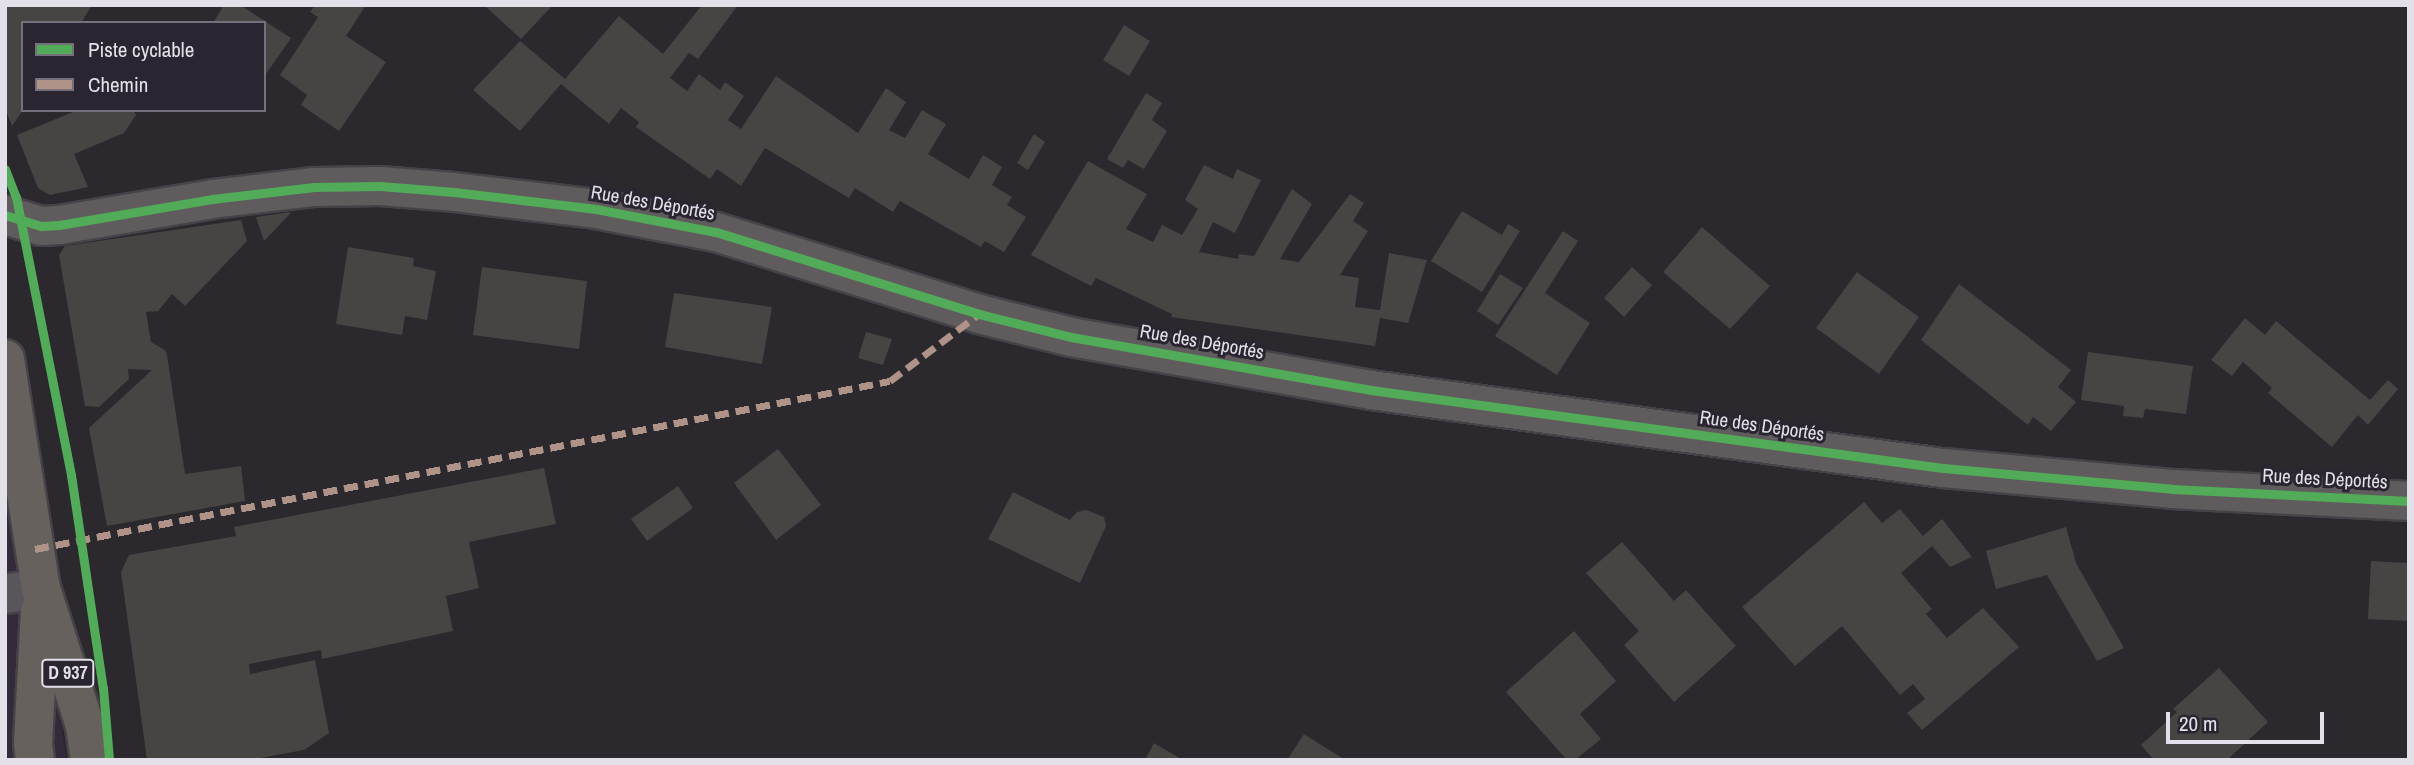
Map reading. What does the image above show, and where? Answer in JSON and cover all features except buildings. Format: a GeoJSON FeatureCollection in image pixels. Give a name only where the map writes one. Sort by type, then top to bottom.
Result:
{"type":"FeatureCollection","features":[{"type":"Feature","properties":{"kind":"main road","name":"D 937"},"geometry":{"type":"LineString","coordinates":[[5,359],[35,760]]}},
{"type":"Feature","properties":{"kind":"main road","name":"D 937"},"geometry":{"type":"LineString","coordinates":[[23,591],[85,726],[90,760]]}},
{"type":"Feature","properties":{"kind":"street","name":"Rue des Déportés"},"geometry":{"type":"LineString","coordinates":[[5,215],[41,226],[212,199],[314,187],[380,186],[454,192],[596,209],[716,232],[979,314],[1071,337],[1371,390],[1942,468],[2172,489],[2409,501]]}},
{"type":"Feature","properties":{"kind":"shaded area"},"geometry":{"type":"Polygon","coordinates":[[[5,359],[41,588],[66,760],[5,760],[5,359]]]}},
{"type":"Feature","properties":{"kind":"marked path"},"geometry":{"type":"LineString","coordinates":[[35,549],[890,381],[979,314]]}},
{"type":"Feature","properties":{"kind":"cycle path"},"geometry":{"type":"LineString","coordinates":[[5,169],[16,197],[71,475],[103,688],[109,760]]}},
{"type":"Feature","properties":{"kind":"cycle path"},"geometry":{"type":"LineString","coordinates":[[5,215],[41,226],[212,199],[314,187],[380,186],[454,192],[596,209],[716,232],[979,314],[1071,337],[1371,390],[1943,468],[2172,489],[2409,501]]}}]}
